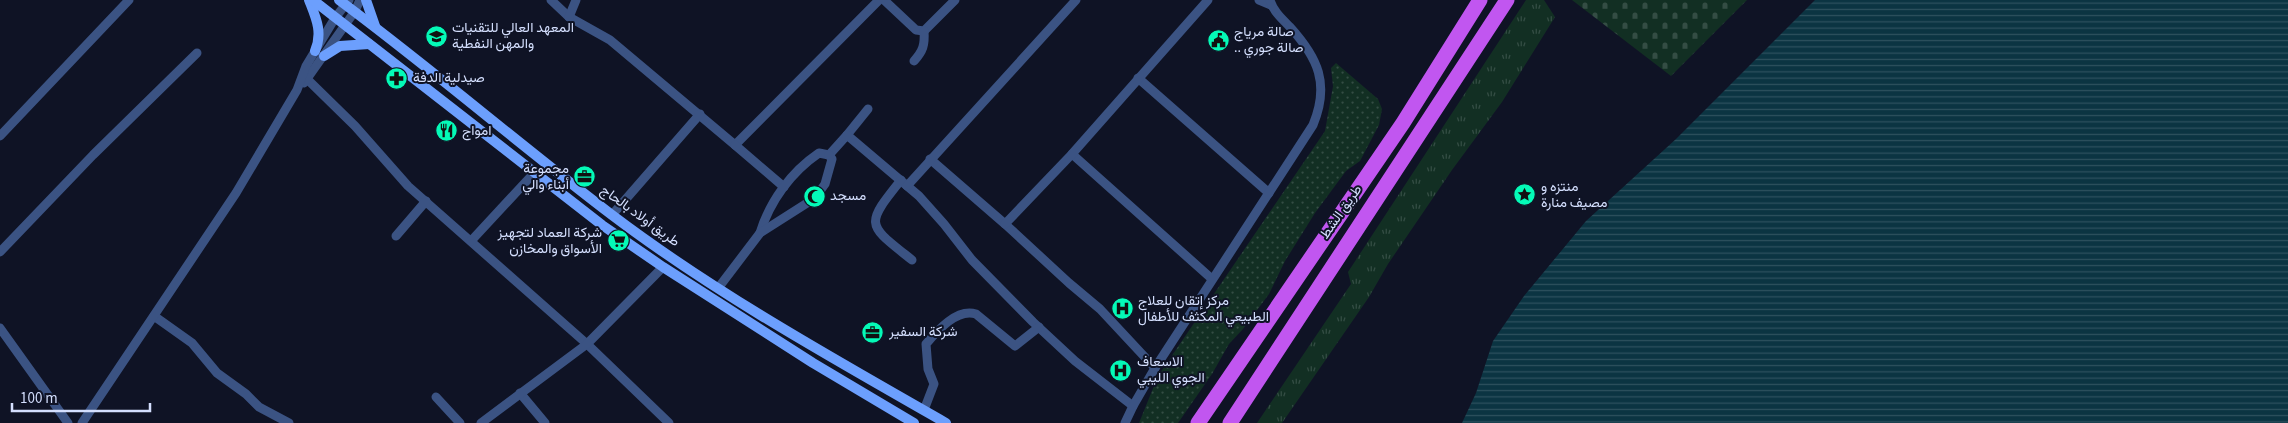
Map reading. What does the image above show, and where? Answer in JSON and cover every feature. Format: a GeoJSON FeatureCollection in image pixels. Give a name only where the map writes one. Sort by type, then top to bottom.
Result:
{"type":"FeatureCollection","features":[{"type":"Feature","properties":{"kind":"highway","name":"طريق الشط"},"geometry":{"type":"LineString","coordinates":[[1198,423],[1403,123],[1480,0]]}},
{"type":"Feature","properties":{"kind":"highway","name":"طريق الشط"},"geometry":{"type":"LineString","coordinates":[[1230,423],[1507,0]]}},
{"type":"Feature","properties":{"kind":"main road"},"geometry":{"type":"LineString","coordinates":[[308,0],[320,30],[320,53],[340,46],[369,44]]}},
{"type":"Feature","properties":{"kind":"main road","name":"طريق أولاد بالحاج"},"geometry":{"type":"LineString","coordinates":[[313,0],[602,225],[663,267],[812,363],[914,423]]}},
{"type":"Feature","properties":{"kind":"main road"},"geometry":{"type":"LineString","coordinates":[[366,0],[375,26]]}},
{"type":"Feature","properties":{"kind":"main road","name":"طريق أولاد بالحاج"},"geometry":{"type":"LineString","coordinates":[[345,2],[444,84],[612,215],[719,287],[824,353],[946,423]]}},
{"type":"Feature","properties":{"kind":"street"},"geometry":{"type":"LineString","coordinates":[[0,136],[130,0]]}},
{"type":"Feature","properties":{"kind":"street"},"geometry":{"type":"LineString","coordinates":[[82,423],[236,193],[297,90],[306,66],[344,25],[355,11],[360,0]]}},
{"type":"Feature","properties":{"kind":"street"},"geometry":{"type":"LineString","coordinates":[[551,0],[569,17],[610,40],[700,114],[784,187]]}},
{"type":"Feature","properties":{"kind":"street"},"geometry":{"type":"LineString","coordinates":[[569,17],[576,0]]}},
{"type":"Feature","properties":{"kind":"street"},"geometry":{"type":"LineString","coordinates":[[735,145],[878,0]]}},
{"type":"Feature","properties":{"kind":"street"},"geometry":{"type":"LineString","coordinates":[[884,0],[916,30],[924,31]]}},
{"type":"Feature","properties":{"kind":"street"},"geometry":{"type":"LineString","coordinates":[[914,61],[925,44],[924,31],[955,0]]}},
{"type":"Feature","properties":{"kind":"street"},"geometry":{"type":"LineString","coordinates":[[912,260],[882,236],[875,220],[877,210],[930,159],[1076,0]]}},
{"type":"Feature","properties":{"kind":"street"},"geometry":{"type":"LineString","coordinates":[[1005,224],[1072,154],[1208,0]]}},
{"type":"Feature","properties":{"kind":"street"},"geometry":{"type":"LineString","coordinates":[[1125,423],[1155,368],[1313,125],[1318,113],[1321,92],[1319,72],[1311,53],[1270,3],[1259,0]]}},
{"type":"Feature","properties":{"kind":"street"},"geometry":{"type":"LineString","coordinates":[[297,90],[307,79],[335,18],[345,2]]}},
{"type":"Feature","properties":{"kind":"street"},"geometry":{"type":"LineString","coordinates":[[0,252],[93,155],[197,53]]}},
{"type":"Feature","properties":{"kind":"street"},"geometry":{"type":"LineString","coordinates":[[1138,78],[1269,193]]}},
{"type":"Feature","properties":{"kind":"street"},"geometry":{"type":"LineString","coordinates":[[307,79],[355,126],[408,186],[587,344],[669,423]]}},
{"type":"Feature","properties":{"kind":"street"},"geometry":{"type":"LineString","coordinates":[[829,156],[868,109]]}},
{"type":"Feature","properties":{"kind":"street"},"geometry":{"type":"LineString","coordinates":[[612,215],[700,114]]}},
{"type":"Feature","properties":{"kind":"street"},"geometry":{"type":"LineString","coordinates":[[847,135],[904,183],[940,220],[972,260],[1039,327],[1075,361],[1133,406]]}},
{"type":"Feature","properties":{"kind":"street"},"geometry":{"type":"LineString","coordinates":[[719,287],[760,233],[769,210],[784,187],[807,161],[820,153],[829,156],[832,159],[825,184],[815,198],[760,233]]}},
{"type":"Feature","properties":{"kind":"street"},"geometry":{"type":"LineString","coordinates":[[1072,154],[1212,279]]}},
{"type":"Feature","properties":{"kind":"street"},"geometry":{"type":"LineString","coordinates":[[930,159],[1100,309],[1155,368]]}},
{"type":"Feature","properties":{"kind":"street"},"geometry":{"type":"LineString","coordinates":[[471,241],[535,172]]}},
{"type":"Feature","properties":{"kind":"street"},"geometry":{"type":"LineString","coordinates":[[396,236],[426,201]]}},
{"type":"Feature","properties":{"kind":"street"},"geometry":{"type":"LineString","coordinates":[[481,423],[587,344],[663,267]]}},
{"type":"Feature","properties":{"kind":"street"},"geometry":{"type":"LineString","coordinates":[[924,410],[934,384],[928,369],[926,344],[958,314],[965,312],[976,314],[1015,346],[1039,327]]}},
{"type":"Feature","properties":{"kind":"street"},"geometry":{"type":"LineString","coordinates":[[154,316],[192,343],[217,373],[246,394],[259,407],[289,423]]}},
{"type":"Feature","properties":{"kind":"street"},"geometry":{"type":"LineString","coordinates":[[0,328],[68,423]]}},
{"type":"Feature","properties":{"kind":"street"},"geometry":{"type":"LineString","coordinates":[[520,393],[546,423]]}},
{"type":"Feature","properties":{"kind":"street"},"geometry":{"type":"LineString","coordinates":[[436,397],[460,423]]}},
{"type":"Feature","properties":{"kind":"green space"},"geometry":{"type":"Polygon","coordinates":[[[1526,0],[1544,0],[1555,17],[1502,102],[1452,170],[1388,264],[1369,297],[1282,423],[1257,423],[1351,284],[1348,272],[1526,0]]]}},
{"type":"Feature","properties":{"kind":"green space"},"geometry":{"type":"Polygon","coordinates":[[[1572,0],[1747,0],[1671,76],[1572,0]]]}},
{"type":"Feature","properties":{"kind":"green space"},"geometry":{"type":"Polygon","coordinates":[[[1336,63],[1378,99],[1382,109],[1379,125],[1360,161],[1346,171],[1315,213],[1285,261],[1269,294],[1243,329],[1229,344],[1212,374],[1178,423],[1139,423],[1158,376],[1325,131],[1333,86],[1331,68],[1336,63]]]}},
{"type":"Feature","properties":{"kind":"water"},"geometry":{"type":"Polygon","coordinates":[[[1815,0],[2288,0],[2288,423],[1462,423],[1476,393],[1493,341],[1524,296],[1586,221],[1676,139],[1815,0]]]}},
{"type":"Feature","properties":{"kind":"place","name":"المعهد العالي للتقنيات والمهن النفطية"},"geometry":{"type":"Point","coordinates":[436,36]}},
{"type":"Feature","properties":{"kind":"place","name":"صالة مرياج .. صالة جوري"},"geometry":{"type":"Point","coordinates":[1218,40]}},
{"type":"Feature","properties":{"kind":"place","name":"صيدلية الدفة"},"geometry":{"type":"Point","coordinates":[397,78]}},
{"type":"Feature","properties":{"kind":"place","name":"امواج"},"geometry":{"type":"Point","coordinates":[446,131]}},
{"type":"Feature","properties":{"kind":"place","name":"مجموعة أبناء والي"},"geometry":{"type":"Point","coordinates":[585,177]}},
{"type":"Feature","properties":{"kind":"place","name":"منتزه و مصيف منارة"},"geometry":{"type":"Point","coordinates":[1525,195]}},
{"type":"Feature","properties":{"kind":"place","name":"مسجد"},"geometry":{"type":"Point","coordinates":[814,196]}},
{"type":"Feature","properties":{"kind":"place","name":"شركة العماد لتجهيز الأسواق والمخازن"},"geometry":{"type":"Point","coordinates":[618,241]}},
{"type":"Feature","properties":{"kind":"place","name":"مركز إتقان للعلاج الطبيعي المكثف للأطفال"},"geometry":{"type":"Point","coordinates":[1122,309]}},
{"type":"Feature","properties":{"kind":"place","name":"شركة السفير"},"geometry":{"type":"Point","coordinates":[873,332]}},
{"type":"Feature","properties":{"kind":"place","name":"الاسعاف الجوي الليبي"},"geometry":{"type":"Point","coordinates":[1121,370]}}]}
